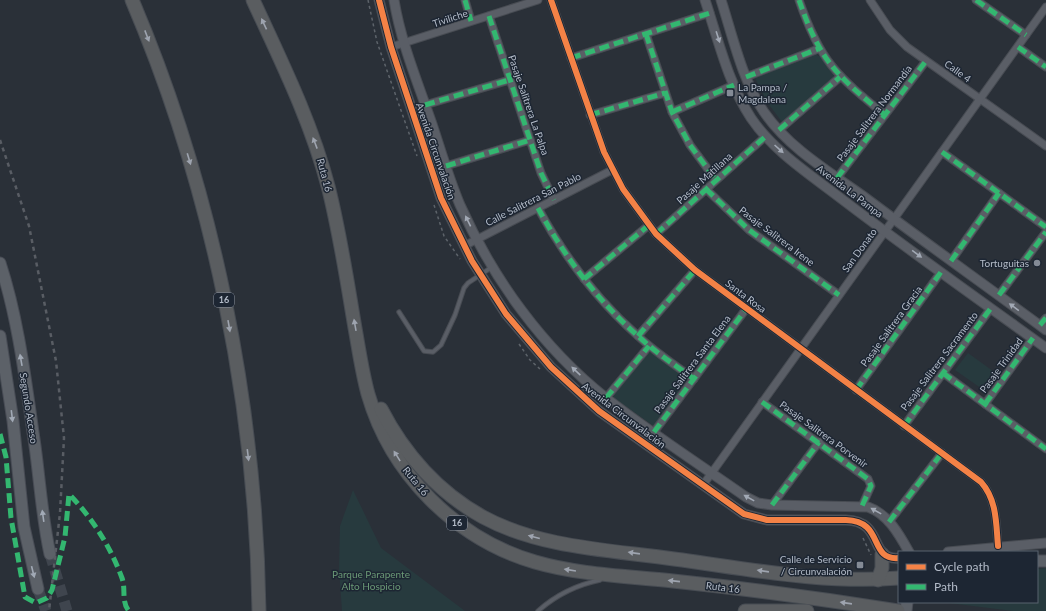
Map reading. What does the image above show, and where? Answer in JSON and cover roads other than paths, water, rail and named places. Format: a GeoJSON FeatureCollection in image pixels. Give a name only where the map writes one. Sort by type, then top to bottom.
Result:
{"type":"FeatureCollection","features":[{"type":"Feature","properties":{"kind":"highway","name":"16"},"geometry":{"type":"LineString","coordinates":[[132,0],[163,78],[181,132],[202,203],[219,274],[236,364],[249,461],[254,511],[259,611]]}},
{"type":"Feature","properties":{"kind":"highway","name":"Ruta 16"},"geometry":{"type":"LineString","coordinates":[[253,0],[287,73],[319,154],[338,230],[362,363],[374,410],[393,450],[416,484],[451,518],[477,537],[521,558],[572,570],[753,590],[898,611]]}},
{"type":"Feature","properties":{"kind":"highway"},"geometry":{"type":"LineString","coordinates":[[362,363],[384,415],[413,458],[446,492],[470,510],[497,524],[530,536],[572,545],[822,579],[878,580],[898,578]]}},
{"type":"Feature","properties":{"kind":"highway"},"geometry":{"type":"LineString","coordinates":[[878,580],[882,568],[881,553]]}},
{"type":"Feature","properties":{"kind":"highway"},"geometry":{"type":"LineString","coordinates":[[745,611],[807,611]]}},
{"type":"Feature","properties":{"kind":"main road","name":"Segundo Acceso"},"geometry":{"type":"LineString","coordinates":[[0,263],[16,330],[35,445],[46,534],[50,554]]}},
{"type":"Feature","properties":{"kind":"main road","name":"Segundo Acceso"},"geometry":{"type":"LineString","coordinates":[[0,336],[12,414],[24,527],[38,589]]}},
{"type":"Feature","properties":{"kind":"street","name":"Avenida Circunvalación"},"geometry":{"type":"LineString","coordinates":[[379,0],[391,47],[432,173],[464,246],[480,275],[521,333],[566,382],[599,411],[737,510],[759,519],[857,521],[871,532],[881,553]]}},
{"type":"Feature","properties":{"kind":"street","name":"Avenida Circunvalación"},"geometry":{"type":"LineString","coordinates":[[394,0],[404,43],[460,204],[477,240],[493,267],[538,331],[571,366],[606,398],[752,500],[772,505],[862,506],[877,511],[889,522],[908,551]]}},
{"type":"Feature","properties":{"kind":"street"},"geometry":{"type":"LineString","coordinates":[[465,0],[470,22]]}},
{"type":"Feature","properties":{"kind":"street","name":"Tiviliche"},"geometry":{"type":"LineString","coordinates":[[391,47],[538,0]]}},
{"type":"Feature","properties":{"kind":"street","name":"Santa Rosa"},"geometry":{"type":"LineString","coordinates":[[551,0],[590,115],[612,170],[623,190],[656,234],[695,270],[746,309],[981,482],[990,494],[994,506],[998,546]]}},
{"type":"Feature","properties":{"kind":"street","name":"Avenida La Pampa"},"geometry":{"type":"LineString","coordinates":[[705,0],[734,85],[747,111],[766,136],[788,157],[885,232],[1046,348]]}},
{"type":"Feature","properties":{"kind":"street","name":"Avenida La Pampa"},"geometry":{"type":"LineString","coordinates":[[721,0],[746,77],[759,104],[779,130],[797,148],[1043,328]]}},
{"type":"Feature","properties":{"kind":"street"},"geometry":{"type":"LineString","coordinates":[[799,0],[809,30],[818,49],[840,77],[885,115]]}},
{"type":"Feature","properties":{"kind":"street","name":"Calle 4"},"geometry":{"type":"LineString","coordinates":[[870,0],[890,30],[907,47],[1046,146]]}},
{"type":"Feature","properties":{"kind":"street"},"geometry":{"type":"LineString","coordinates":[[976,0],[1026,35]]}},
{"type":"Feature","properties":{"kind":"street","name":"San Donato"},"geometry":{"type":"LineString","coordinates":[[703,485],[1046,7]]}},
{"type":"Feature","properties":{"kind":"street"},"geometry":{"type":"LineString","coordinates":[[571,58],[710,13]]}},
{"type":"Feature","properties":{"kind":"street","name":"Pasaje Salitrera La Palpa"},"geometry":{"type":"LineString","coordinates":[[489,16],[509,80],[544,180],[554,200]]}},
{"type":"Feature","properties":{"kind":"street"},"geometry":{"type":"LineString","coordinates":[[646,34],[672,112],[690,145],[716,180]]}},
{"type":"Feature","properties":{"kind":"street"},"geometry":{"type":"LineString","coordinates":[[1018,47],[1046,67]]}},
{"type":"Feature","properties":{"kind":"street"},"geometry":{"type":"LineString","coordinates":[[746,77],[818,49]]}},
{"type":"Feature","properties":{"kind":"street","name":"Pasaje Salitrera Normandía"},"geometry":{"type":"LineString","coordinates":[[838,178],[926,61]]}},
{"type":"Feature","properties":{"kind":"street"},"geometry":{"type":"LineString","coordinates":[[779,130],[840,77]]}},
{"type":"Feature","properties":{"kind":"street"},"geometry":{"type":"LineString","coordinates":[[425,105],[509,80]]}},
{"type":"Feature","properties":{"kind":"street"},"geometry":{"type":"LineString","coordinates":[[672,112],[734,85]]}},
{"type":"Feature","properties":{"kind":"street"},"geometry":{"type":"LineString","coordinates":[[590,115],[665,93]]}},
{"type":"Feature","properties":{"kind":"street","name":"Pasaje Matillana"},"geometry":{"type":"LineString","coordinates":[[656,234],[766,136]]}},
{"type":"Feature","properties":{"kind":"street"},"geometry":{"type":"LineString","coordinates":[[446,166],[530,140]]}},
{"type":"Feature","properties":{"kind":"street"},"geometry":{"type":"LineString","coordinates":[[942,152],[1046,227]]}},
{"type":"Feature","properties":{"kind":"street","name":"Calle Salitrera San Pablo"},"geometry":{"type":"LineString","coordinates":[[464,246],[612,170]]}},
{"type":"Feature","properties":{"kind":"street","name":"Pasaje Salitrera Irene"},"geometry":{"type":"LineString","coordinates":[[706,189],[750,230],[839,295]]}},
{"type":"Feature","properties":{"kind":"street"},"geometry":{"type":"LineString","coordinates":[[951,261],[999,193]]}},
{"type":"Feature","properties":{"kind":"street"},"geometry":{"type":"LineString","coordinates":[[538,208],[558,243],[609,308],[649,346],[694,379]]}},
{"type":"Feature","properties":{"kind":"street"},"geometry":{"type":"LineString","coordinates":[[584,278],[649,225]]}},
{"type":"Feature","properties":{"kind":"street"},"geometry":{"type":"LineString","coordinates":[[999,295],[1046,232]]}},
{"type":"Feature","properties":{"kind":"street"},"geometry":{"type":"LineString","coordinates":[[638,336],[695,270]]}},
{"type":"Feature","properties":{"kind":"street","name":"Pasaje Salitrera Gracia"},"geometry":{"type":"LineString","coordinates":[[856,390],[941,272]]}},
{"type":"Feature","properties":{"kind":"street","name":"Pasaje Salitrera Sacramento"},"geometry":{"type":"LineString","coordinates":[[904,426],[991,308]]}},
{"type":"Feature","properties":{"kind":"street","name":"Pasaje Salitrera Santa Elena"},"geometry":{"type":"LineString","coordinates":[[654,432],[746,309]]}},
{"type":"Feature","properties":{"kind":"street"},"geometry":{"type":"LineString","coordinates":[[1043,328],[1046,318]]}},
{"type":"Feature","properties":{"kind":"street","name":"Pasaje Trinidad"},"geometry":{"type":"LineString","coordinates":[[985,404],[1033,338]]}},
{"type":"Feature","properties":{"kind":"street"},"geometry":{"type":"LineString","coordinates":[[606,398],[649,346]]}},
{"type":"Feature","properties":{"kind":"street"},"geometry":{"type":"LineString","coordinates":[[943,373],[1046,449]]}},
{"type":"Feature","properties":{"kind":"street","name":"Pasaje Salitrera Porvenir"},"geometry":{"type":"LineString","coordinates":[[762,402],[870,480],[870,488],[862,506]]}},
{"type":"Feature","properties":{"kind":"street"},"geometry":{"type":"LineString","coordinates":[[772,505],[818,442]]}},
{"type":"Feature","properties":{"kind":"street"},"geometry":{"type":"LineString","coordinates":[[889,522],[942,453]]}},
{"type":"Feature","properties":{"kind":"street"},"geometry":{"type":"LineString","coordinates":[[956,551],[998,546],[1046,543]]}},
{"type":"Feature","properties":{"kind":"street"},"geometry":{"type":"LineString","coordinates":[[881,553],[892,558],[898,558]]}},
{"type":"Feature","properties":{"kind":"lane"},"geometry":{"type":"LineString","coordinates":[[399,312],[424,351],[432,352],[441,345],[455,315],[464,288],[468,283],[493,267]]}},
{"type":"Feature","properties":{"kind":"lane"},"geometry":{"type":"LineString","coordinates":[[538,611],[559,595],[582,584],[614,578],[636,578]]}},
{"type":"Feature","properties":{"kind":"tunnel"},"geometry":{"type":"LineString","coordinates":[[50,554],[67,611]]}},
{"type":"Feature","properties":{"kind":"tunnel"},"geometry":{"type":"LineString","coordinates":[[38,589],[46,611]]}},
{"type":"Feature","properties":{"kind":"railway"},"geometry":{"type":"LineString","coordinates":[[0,140],[29,226],[56,361],[64,438],[60,513],[49,611]]}},
{"type":"Feature","properties":{"kind":"place","name":"La Pampa / Magdalena"},"geometry":{"type":"Point","coordinates":[730,93]}},
{"type":"Feature","properties":{"kind":"place","name":"Tortuguitas"},"geometry":{"type":"Point","coordinates":[1037,263]}},
{"type":"Feature","properties":{"kind":"place","name":"Calle de Servicio / Circunvalación"},"geometry":{"type":"Point","coordinates":[860,565]}},
{"type":"Feature","properties":{"kind":"park label","name":"Parque Parapente Alto Hospicio"},"geometry":{"type":"Point","coordinates":[371,580]}}]}
